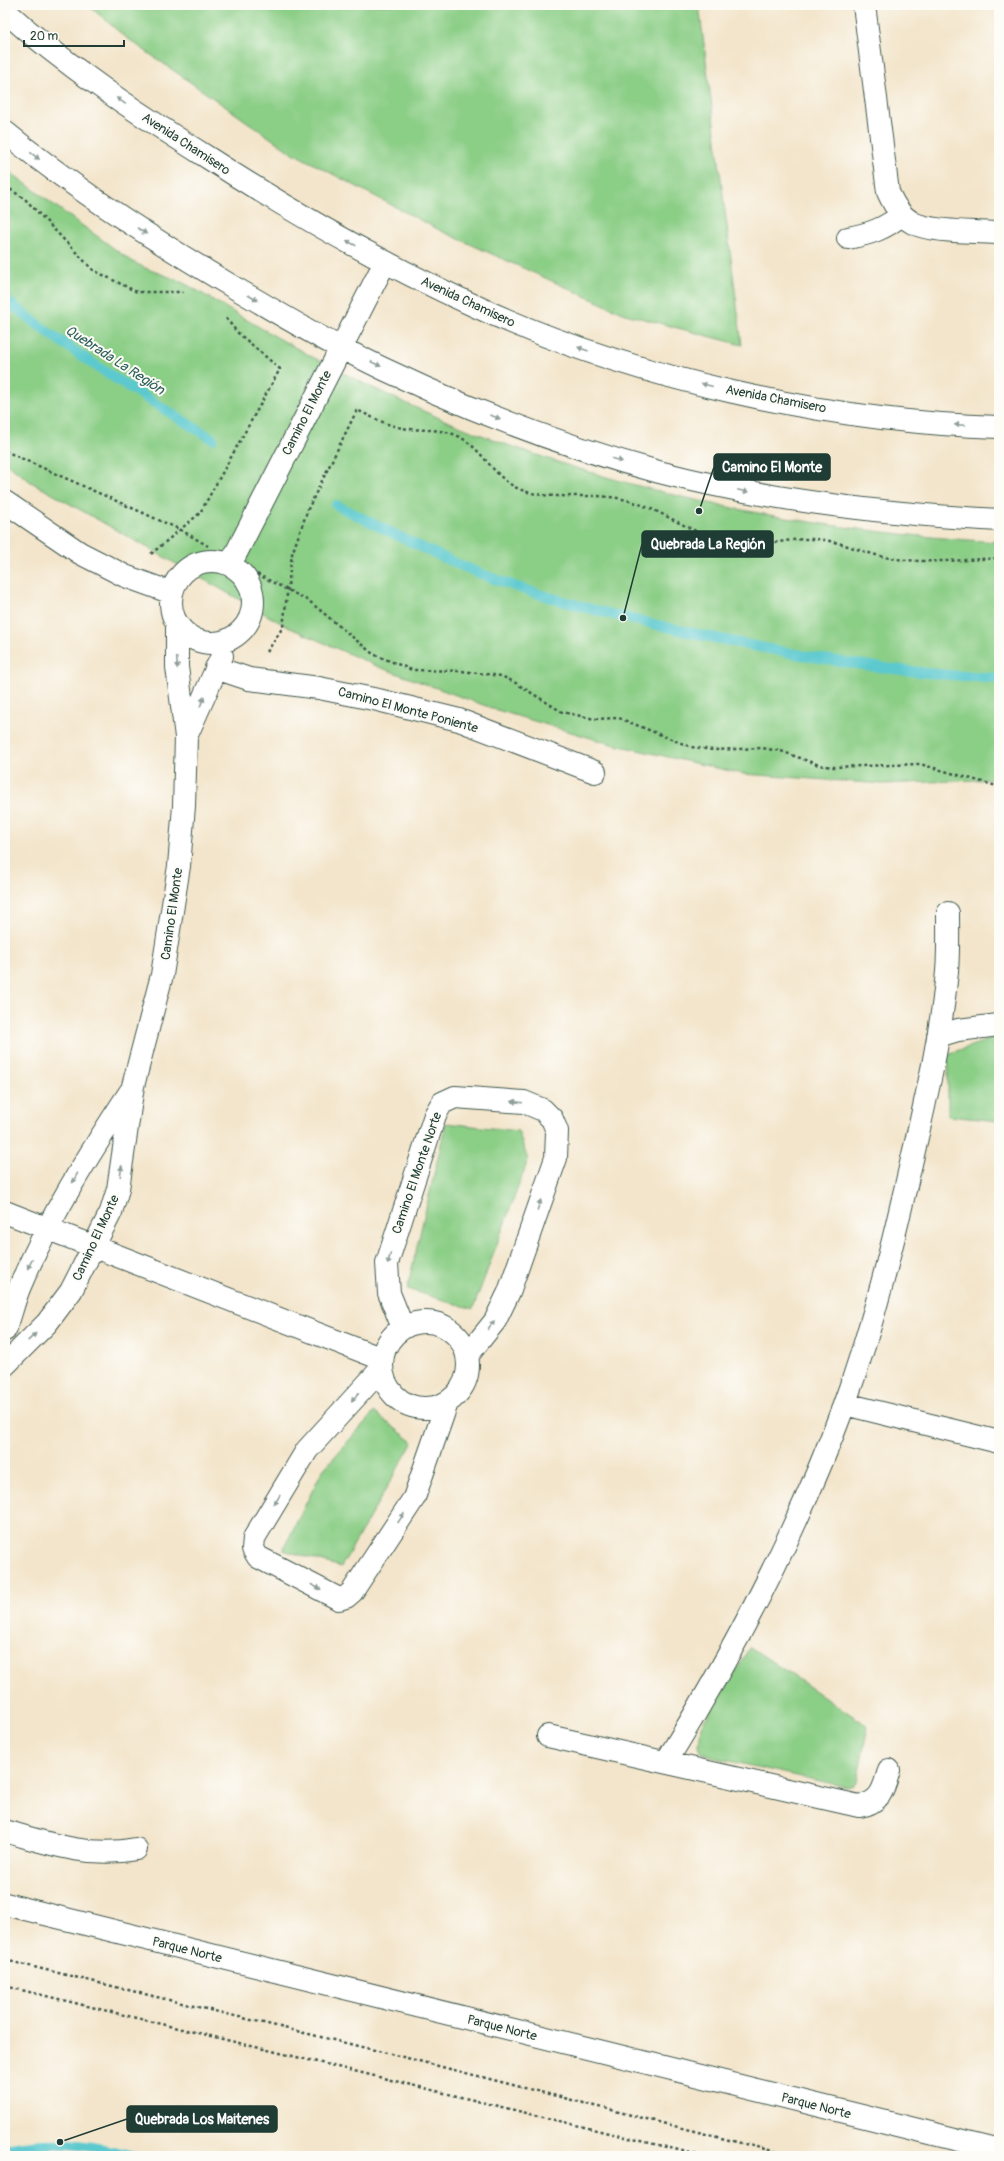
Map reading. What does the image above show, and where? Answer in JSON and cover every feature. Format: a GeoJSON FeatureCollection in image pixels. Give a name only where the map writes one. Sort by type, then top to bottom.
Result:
{"type":"FeatureCollection","features":[{"type":"Feature","properties":{"kind":"street"},"geometry":{"type":"LineString","coordinates":[[864,5],[888,192],[893,204],[901,215],[913,223],[927,227],[999,233]]}},
{"type":"Feature","properties":{"kind":"street","name":"Avenida Chamisero"},"geometry":{"type":"LineString","coordinates":[[5,10],[57,54],[146,119],[251,185],[325,230],[385,262],[477,307],[529,329],[597,354],[667,375],[734,392],[865,415],[929,423],[999,427]]}},
{"type":"Feature","properties":{"kind":"street"},"geometry":{"type":"LineString","coordinates":[[5,132],[72,184],[166,246],[340,348],[435,392],[494,417],[550,438],[661,472],[760,494],[811,503],[880,512],[999,520]]}},
{"type":"Feature","properties":{"kind":"street"},"geometry":{"type":"LineString","coordinates":[[848,238],[871,233],[884,228],[901,215]]}},
{"type":"Feature","properties":{"kind":"street","name":"Camino El Monte"},"geometry":{"type":"LineString","coordinates":[[232,563],[385,262]]}},
{"type":"Feature","properties":{"kind":"street"},"geometry":{"type":"LineString","coordinates":[[5,502],[80,553],[125,576],[172,593]]}},
{"type":"Feature","properties":{"kind":"street"},"geometry":{"type":"LineString","coordinates":[[210,562],[232,563],[245,578],[250,588],[252,610],[248,621],[232,638],[221,642],[201,642],[192,638],[177,624],[173,615],[172,593],[182,574],[191,567],[210,562]]}},
{"type":"Feature","properties":{"kind":"street","name":"Camino El Monte"},"geometry":{"type":"LineString","coordinates":[[5,1365],[58,1311],[71,1291],[111,1212],[118,1189],[134,1086],[162,975],[171,925],[184,806],[186,737],[177,667],[177,624]]}},
{"type":"Feature","properties":{"kind":"street","name":"Camino El Monte"},"geometry":{"type":"LineString","coordinates":[[186,737],[216,668],[232,638]]}},
{"type":"Feature","properties":{"kind":"street","name":"Camino El Monte Poniente"},"geometry":{"type":"LineString","coordinates":[[216,668],[249,679],[319,688],[378,700],[458,720],[595,772]]}},
{"type":"Feature","properties":{"kind":"street"},"geometry":{"type":"LineString","coordinates":[[666,1762],[731,1651],[768,1580],[798,1516],[845,1404],[893,1241],[938,1036],[947,979],[948,913]]}},
{"type":"Feature","properties":{"kind":"street"},"geometry":{"type":"LineString","coordinates":[[938,1036],[958,1030],[999,1025]]}},
{"type":"Feature","properties":{"kind":"street","name":"Camino El Monte"},"geometry":{"type":"LineString","coordinates":[[5,1330],[20,1287],[48,1229],[81,1167],[134,1086]]}},
{"type":"Feature","properties":{"kind":"street","name":"Camino El Monte Norte"},"geometry":{"type":"LineString","coordinates":[[403,1328],[389,1293],[387,1264],[435,1114],[442,1103],[455,1097],[500,1099],[524,1102],[543,1110],[552,1119],[557,1131],[556,1158],[509,1292],[495,1321],[467,1356]]}},
{"type":"Feature","properties":{"kind":"street"},"geometry":{"type":"LineString","coordinates":[[5,1212],[382,1364]]}},
{"type":"Feature","properties":{"kind":"street"},"geometry":{"type":"LineString","coordinates":[[422,1322],[443,1326],[454,1333],[462,1343],[467,1356],[468,1369],[464,1382],[457,1394],[446,1403],[433,1408],[418,1408],[404,1404],[393,1395],[385,1383],[382,1364],[385,1346],[393,1336],[403,1328],[422,1322]]}},
{"type":"Feature","properties":{"kind":"street"},"geometry":{"type":"LineString","coordinates":[[382,1364],[307,1450],[254,1538],[253,1549],[258,1557],[339,1599],[346,1597],[352,1592],[414,1498],[446,1403]]}},
{"type":"Feature","properties":{"kind":"street"},"geometry":{"type":"LineString","coordinates":[[845,1404],[999,1442]]}},
{"type":"Feature","properties":{"kind":"street"},"geometry":{"type":"LineString","coordinates":[[548,1736],[859,1806],[872,1803],[878,1798],[889,1770]]}},
{"type":"Feature","properties":{"kind":"street"},"geometry":{"type":"LineString","coordinates":[[5,1831],[84,1852],[120,1852],[136,1849]]}},
{"type":"Feature","properties":{"kind":"street","name":"Parque Norte"},"geometry":{"type":"LineString","coordinates":[[5,1904],[999,2150]]}},
{"type":"Feature","properties":{"kind":"path"},"geometry":{"type":"LineString","coordinates":[[5,186],[25,199],[93,270],[137,292],[177,291],[190,293]]}},
{"type":"Feature","properties":{"kind":"path"},"geometry":{"type":"LineString","coordinates":[[125,576],[200,513],[280,369],[237,332],[223,314]]}},
{"type":"Feature","properties":{"kind":"path"},"geometry":{"type":"LineString","coordinates":[[249,679],[283,627],[292,554],[308,509],[357,410],[382,422],[402,428],[439,430],[454,434],[468,442],[480,452],[504,480],[527,492],[622,498],[641,504],[709,537],[726,542],[762,545],[798,539],[815,539],[829,541],[888,558],[931,562],[999,558]]}},
{"type":"Feature","properties":{"kind":"path"},"geometry":{"type":"LineString","coordinates":[[5,451],[181,530],[232,563],[288,592],[310,601],[373,654],[412,670],[462,671],[500,676],[514,682],[562,712],[595,719],[619,718],[691,747],[713,750],[761,748],[781,751],[819,765],[832,767],[920,764],[993,785],[999,785]]}},
{"type":"Feature","properties":{"kind":"path"},"geometry":{"type":"LineString","coordinates":[[5,1960],[410,2059],[792,2156]]}},
{"type":"Feature","properties":{"kind":"path"},"geometry":{"type":"LineString","coordinates":[[5,1986],[703,2156]]}},
{"type":"Feature","properties":{"kind":"green space"},"geometry":{"type":"Polygon","coordinates":[[[88,5],[699,5],[742,345],[625,314],[441,231],[289,151],[124,36],[88,5]]]}},
{"type":"Feature","properties":{"kind":"green space"},"geometry":{"type":"Polygon","coordinates":[[[5,168],[77,222],[137,264],[184,284],[336,370],[386,394],[459,426],[533,454],[609,478],[685,498],[763,514],[841,527],[920,536],[999,542],[999,779],[883,784],[743,774],[611,744],[497,710],[379,667],[288,627],[31,482],[5,463],[5,168]]]}},
{"type":"Feature","properties":{"kind":"green space"},"geometry":{"type":"Polygon","coordinates":[[[999,1036],[999,1121],[948,1116],[948,1054],[999,1036]]]}},
{"type":"Feature","properties":{"kind":"green space"},"geometry":{"type":"Polygon","coordinates":[[[446,1123],[518,1131],[528,1160],[473,1309],[407,1289],[446,1123]]]}},
{"type":"Feature","properties":{"kind":"green space"},"geometry":{"type":"Polygon","coordinates":[[[374,1412],[413,1442],[341,1567],[283,1550],[322,1471],[374,1412]]]}},
{"type":"Feature","properties":{"kind":"green space"},"geometry":{"type":"Polygon","coordinates":[[[750,1647],[868,1726],[857,1781],[854,1785],[847,1787],[711,1757],[701,1752],[699,1745],[701,1726],[750,1647]]]}},
{"type":"Feature","properties":{"kind":"waterway","name":"Quebrada La Región"},"geometry":{"type":"LineString","coordinates":[[5,299],[81,355],[133,390],[213,439]]}},
{"type":"Feature","properties":{"kind":"waterway","name":"Quebrada La Región"},"geometry":{"type":"LineString","coordinates":[[336,505],[409,542],[484,575],[510,585],[589,609],[697,634],[810,657],[923,673],[999,678]]}},
{"type":"Feature","properties":{"kind":"waterway"},"geometry":{"type":"LineString","coordinates":[[5,2149],[40,2144],[70,2144],[101,2148],[135,2156]]}},
{"type":"Feature","properties":{"kind":"place","name":"Camino El Monte"},"geometry":{"type":"Point","coordinates":[699,511]}},
{"type":"Feature","properties":{"kind":"place","name":"Quebrada La Región"},"geometry":{"type":"Point","coordinates":[623,618]}},
{"type":"Feature","properties":{"kind":"place","name":"Quebrada Los Maitenes"},"geometry":{"type":"Point","coordinates":[60,2142]}}]}
